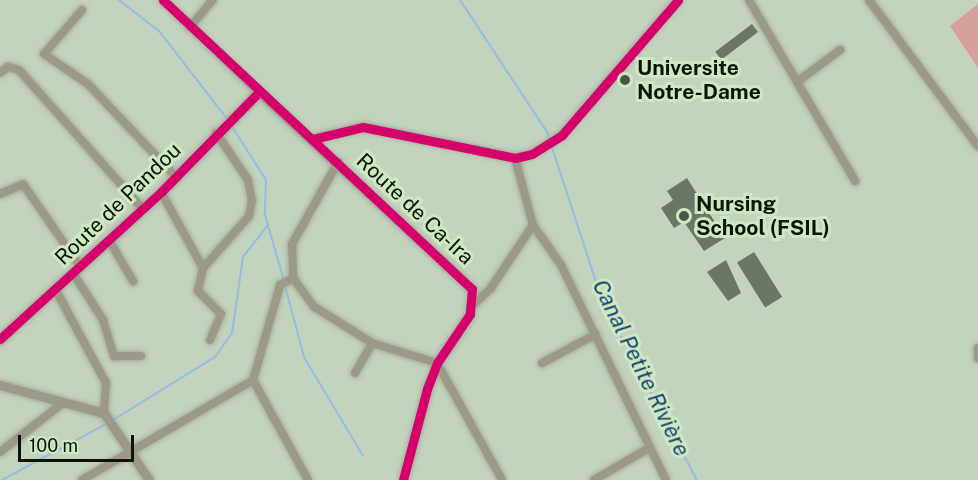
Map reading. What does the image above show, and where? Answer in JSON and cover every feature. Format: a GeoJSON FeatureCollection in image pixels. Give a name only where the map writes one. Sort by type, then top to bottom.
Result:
{"type":"FeatureCollection","features":[{"type":"Feature","properties":{"kind":"street","name":"Route de Ca-Ira"},"geometry":{"type":"LineString","coordinates":[[163,0],[259,92],[313,139],[465,281],[474,304]]}},
{"type":"Feature","properties":{"kind":"street"},"geometry":{"type":"LineString","coordinates":[[190,27],[213,0]]}},
{"type":"Feature","properties":{"kind":"street"},"geometry":{"type":"LineString","coordinates":[[313,139],[346,128],[387,129],[514,158],[547,147],[562,135],[678,0]]}},
{"type":"Feature","properties":{"kind":"street"},"geometry":{"type":"LineString","coordinates":[[749,0],[855,181]]}},
{"type":"Feature","properties":{"kind":"street"},"geometry":{"type":"LineString","coordinates":[[869,0],[978,147]]}},
{"type":"Feature","properties":{"kind":"street"},"geometry":{"type":"LineString","coordinates":[[82,9],[44,54],[88,84],[175,176]]}},
{"type":"Feature","properties":{"kind":"street"},"geometry":{"type":"LineString","coordinates":[[797,82],[840,50]]}},
{"type":"Feature","properties":{"kind":"street"},"geometry":{"type":"LineString","coordinates":[[0,73],[8,67],[19,70],[142,208]]}},
{"type":"Feature","properties":{"kind":"street","name":"Route de Pandou"},"geometry":{"type":"LineString","coordinates":[[0,339],[162,192],[216,133],[259,92]]}},
{"type":"Feature","properties":{"kind":"street"},"geometry":{"type":"LineString","coordinates":[[210,340],[221,314],[197,288],[203,268],[249,216],[252,201],[249,180],[216,133]]}},
{"type":"Feature","properties":{"kind":"street"},"geometry":{"type":"LineString","coordinates":[[514,158],[533,225],[561,265],[666,480]]}},
{"type":"Feature","properties":{"kind":"street"},"geometry":{"type":"LineString","coordinates":[[338,162],[291,244],[293,278],[314,306],[372,343],[437,363],[502,480]]}},
{"type":"Feature","properties":{"kind":"street"},"geometry":{"type":"LineString","coordinates":[[0,194],[23,184],[77,269],[103,320],[112,353],[126,359],[141,356]]}},
{"type":"Feature","properties":{"kind":"street"},"geometry":{"type":"LineString","coordinates":[[162,192],[203,268]]}},
{"type":"Feature","properties":{"kind":"street"},"geometry":{"type":"LineString","coordinates":[[403,480],[437,363],[474,304],[491,288],[533,225]]}},
{"type":"Feature","properties":{"kind":"street"},"geometry":{"type":"LineString","coordinates":[[109,240],[133,281]]}},
{"type":"Feature","properties":{"kind":"street"},"geometry":{"type":"LineString","coordinates":[[82,480],[253,380],[280,285],[293,278]]}},
{"type":"Feature","properties":{"kind":"street"},"geometry":{"type":"LineString","coordinates":[[55,289],[106,383],[108,420]]}},
{"type":"Feature","properties":{"kind":"street"},"geometry":{"type":"LineString","coordinates":[[542,363],[596,334]]}},
{"type":"Feature","properties":{"kind":"street"},"geometry":{"type":"LineString","coordinates":[[355,373],[372,343]]}},
{"type":"Feature","properties":{"kind":"street"},"geometry":{"type":"LineString","coordinates":[[978,348],[978,358]]}},
{"type":"Feature","properties":{"kind":"street"},"geometry":{"type":"LineString","coordinates":[[253,380],[306,479]]}},
{"type":"Feature","properties":{"kind":"street"},"geometry":{"type":"LineString","coordinates":[[0,385],[64,402],[108,420],[132,451],[150,480]]}},
{"type":"Feature","properties":{"kind":"street"},"geometry":{"type":"LineString","coordinates":[[0,452],[64,402]]}},
{"type":"Feature","properties":{"kind":"street"},"geometry":{"type":"LineString","coordinates":[[594,480],[649,448]]}},
{"type":"Feature","properties":{"kind":"shaded area"},"geometry":{"type":"Polygon","coordinates":[[[978,4],[978,68],[950,26],[978,4]]]}},
{"type":"Feature","properties":{"kind":"building"},"geometry":{"type":"Polygon","coordinates":[[[752,24],[758,32],[721,60],[715,52],[752,24]]]}},
{"type":"Feature","properties":{"kind":"building","name":"Nursing School (FSIL)"},"geometry":{"type":"Polygon","coordinates":[[[687,178],[725,238],[704,251],[684,222],[674,228],[661,208],[673,200],[667,191],[687,178]]]}},
{"type":"Feature","properties":{"kind":"building"},"geometry":{"type":"Polygon","coordinates":[[[754,252],[782,297],[765,308],[737,263],[754,252]]]}},
{"type":"Feature","properties":{"kind":"building"},"geometry":{"type":"Polygon","coordinates":[[[726,260],[741,293],[728,301],[707,272],[726,260]]]}},
{"type":"Feature","properties":{"kind":"waterway"},"geometry":{"type":"LineString","coordinates":[[119,0],[159,31],[228,120]]}},
{"type":"Feature","properties":{"kind":"waterway","name":"Canal Petite Rivière"},"geometry":{"type":"LineString","coordinates":[[460,0],[547,132],[602,300],[697,480]]}},
{"type":"Feature","properties":{"kind":"waterway"},"geometry":{"type":"LineString","coordinates":[[231,125],[266,180],[265,215],[284,281]]}},
{"type":"Feature","properties":{"kind":"waterway"},"geometry":{"type":"LineString","coordinates":[[113,420],[215,357],[232,333],[243,257],[268,225]]}},
{"type":"Feature","properties":{"kind":"waterway"},"geometry":{"type":"LineString","coordinates":[[285,286],[304,357],[363,456]]}},
{"type":"Feature","properties":{"kind":"waterway"},"geometry":{"type":"LineString","coordinates":[[2,480],[108,423]]}},
{"type":"Feature","properties":{"kind":"cycle path"},"geometry":{"type":"LineString","coordinates":[[163,0],[472,289],[470,314],[437,363],[427,389],[403,480]]}},
{"type":"Feature","properties":{"kind":"cycle path"},"geometry":{"type":"LineString","coordinates":[[313,139],[363,127],[515,158],[532,154],[562,135],[678,0]]}},
{"type":"Feature","properties":{"kind":"cycle path"},"geometry":{"type":"LineString","coordinates":[[0,339],[161,192],[259,92]]}},
{"type":"Feature","properties":{"kind":"place","name":"Universite Notre-Dame"},"geometry":{"type":"Point","coordinates":[625,80]}},
{"type":"Feature","properties":{"kind":"place","name":"Nursing School (FSIL)"},"geometry":{"type":"Point","coordinates":[684,216]}}]}
